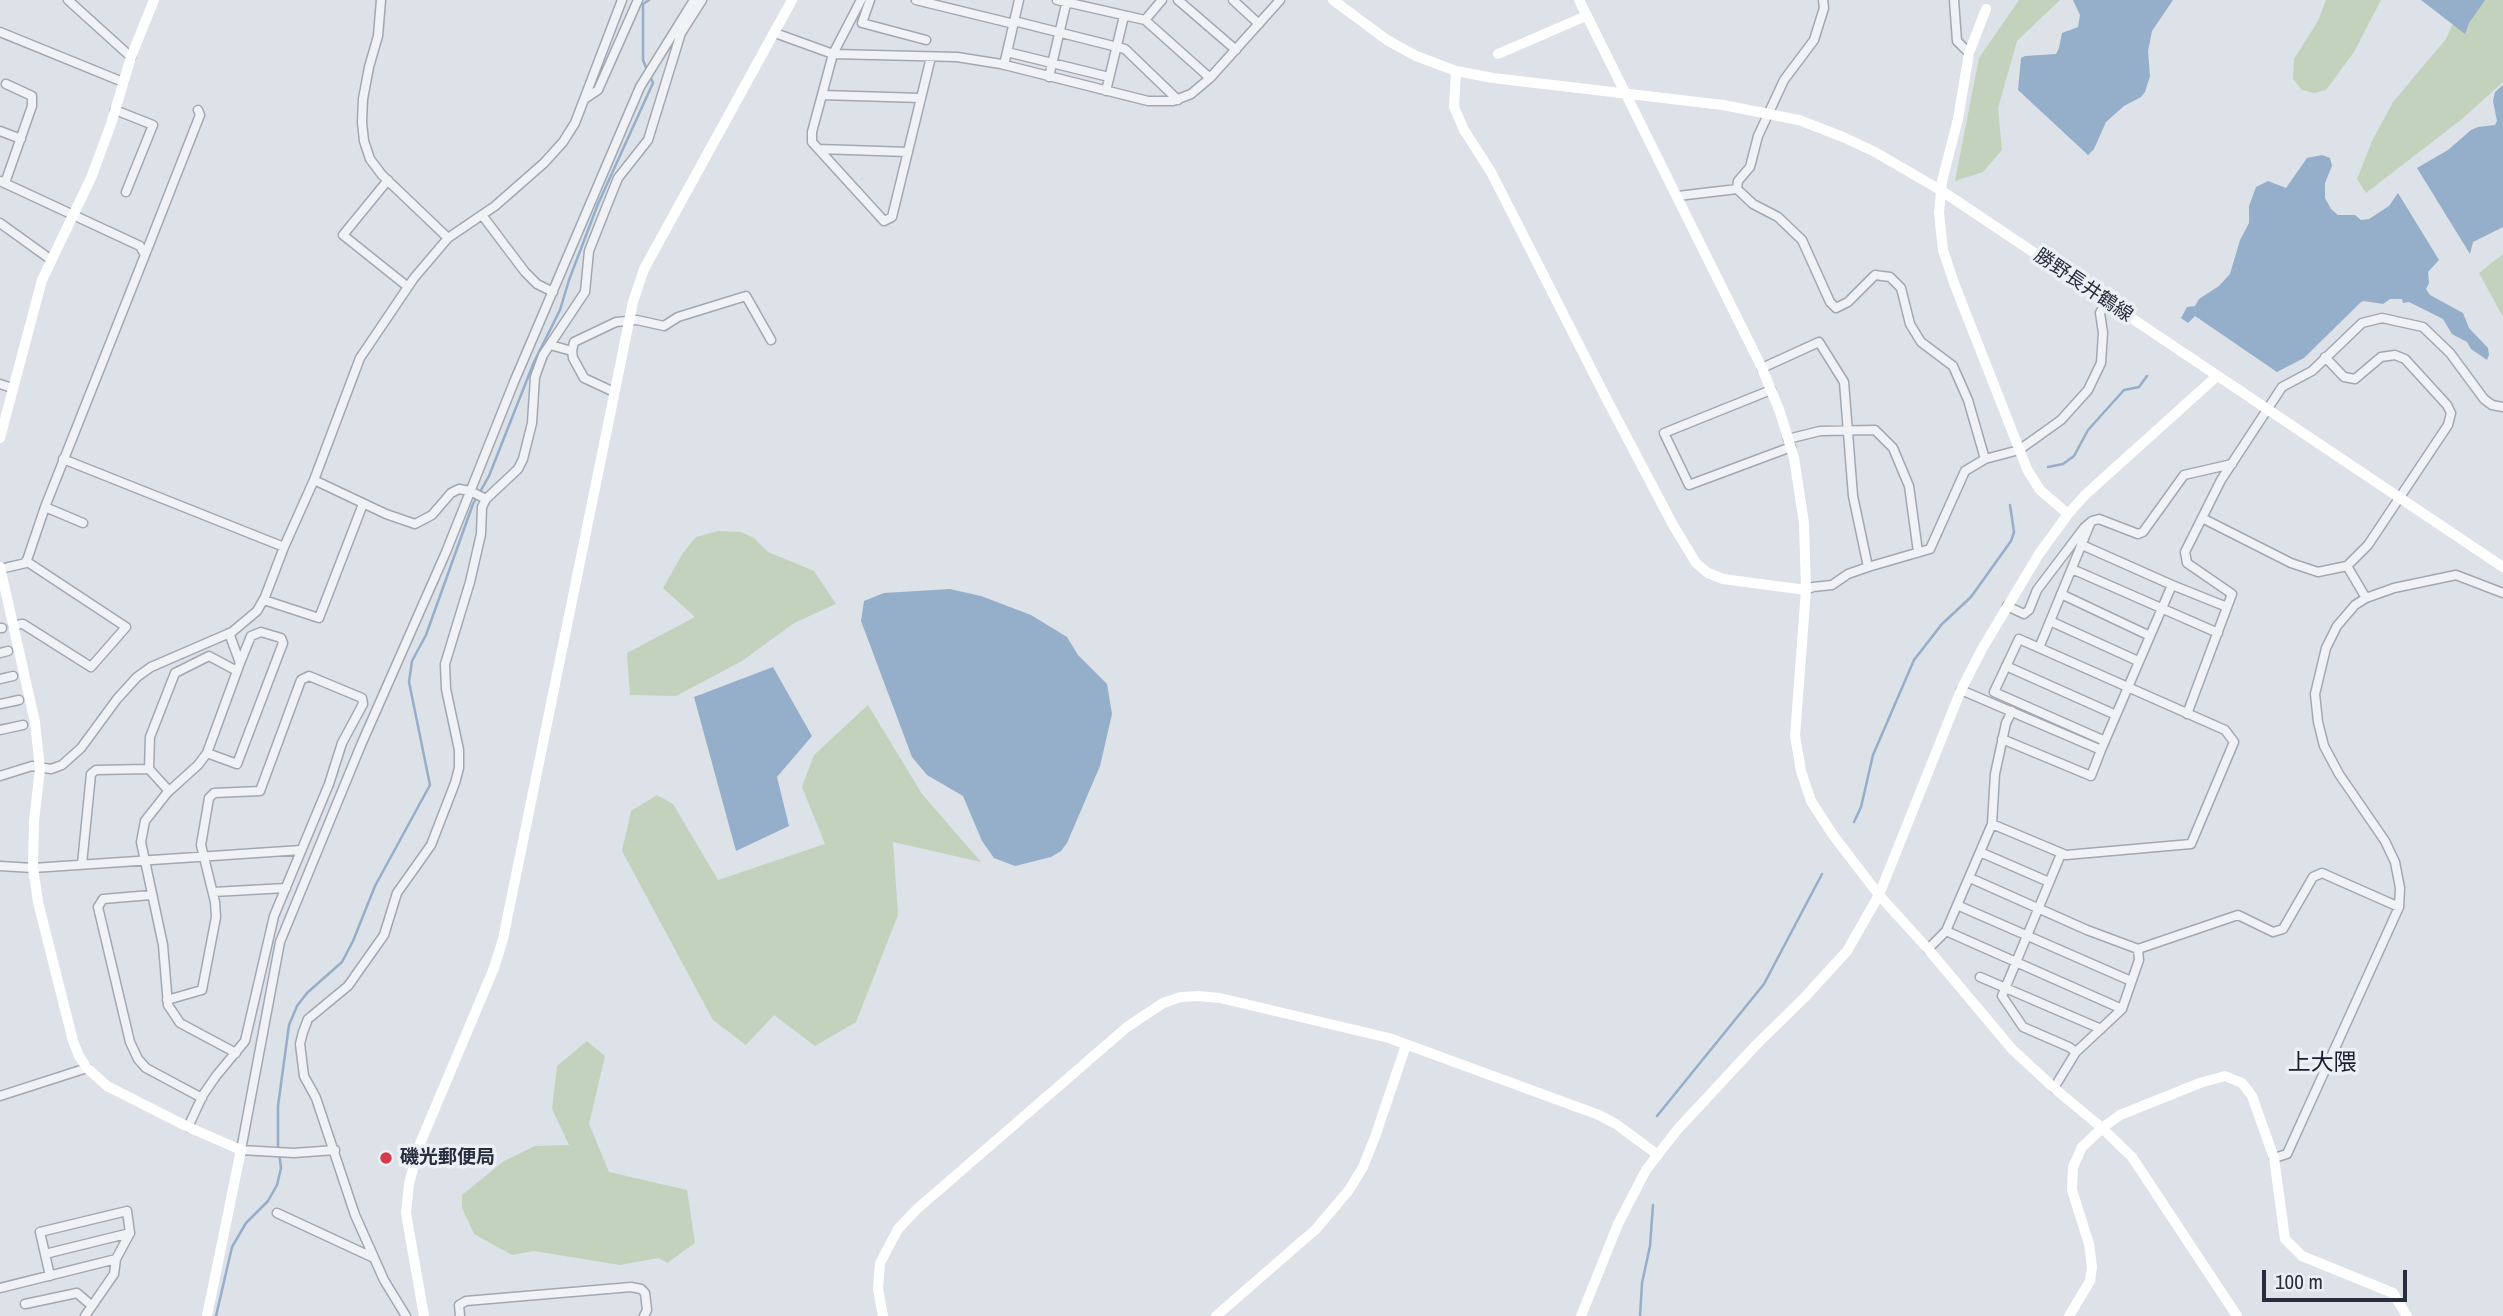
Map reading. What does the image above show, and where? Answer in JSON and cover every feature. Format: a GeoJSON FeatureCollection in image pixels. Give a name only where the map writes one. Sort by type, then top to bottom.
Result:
{"type":"FeatureCollection","features":[{"type":"Feature","properties":{"kind":"street"},"geometry":{"type":"LineString","coordinates":[[68,0],[131,57]]}},
{"type":"Feature","properties":{"kind":"street"},"geometry":{"type":"LineString","coordinates":[[0,438],[42,280],[91,178],[122,82],[153,0]]}},
{"type":"Feature","properties":{"kind":"street"},"geometry":{"type":"LineString","coordinates":[[381,0],[378,36],[363,99],[364,141],[370,159],[388,180],[448,238]]}},
{"type":"Feature","properties":{"kind":"street"},"geometry":{"type":"LineString","coordinates":[[0,776],[32,766],[51,769],[62,765],[72,758],[125,689],[151,667],[229,634],[257,611],[314,480],[360,358],[408,287],[448,238],[482,215],[544,163],[564,142],[575,124],[622,0]]}},
{"type":"Feature","properties":{"kind":"street"},"geometry":{"type":"LineString","coordinates":[[584,100],[598,90],[638,0]]}},
{"type":"Feature","properties":{"kind":"street"},"geometry":{"type":"LineString","coordinates":[[207,1316],[259,1046],[286,925],[441,564],[640,87],[694,0]]}},
{"type":"Feature","properties":{"kind":"street"},"geometry":{"type":"LineString","coordinates":[[406,1316],[374,1258],[355,1214],[316,1098],[304,1076],[300,1044],[308,1020],[348,986],[384,935],[397,893],[431,845],[455,783],[459,768],[459,750],[446,689],[445,664],[470,582],[481,534],[482,507],[486,499],[518,469],[523,460],[532,423],[535,377],[543,355],[585,292],[589,251],[618,178],[648,140],[681,33],[702,0]]}},
{"type":"Feature","properties":{"kind":"street"},"geometry":{"type":"LineString","coordinates":[[424,1316],[406,1213],[410,1184],[419,1146],[494,968],[503,939],[629,320],[643,269],[792,0]]}},
{"type":"Feature","properties":{"kind":"street"},"geometry":{"type":"LineString","coordinates":[[862,0],[833,54],[812,132],[812,142],[884,220],[892,218],[932,57]]}},
{"type":"Feature","properties":{"kind":"street"},"geometry":{"type":"LineString","coordinates":[[870,0],[862,23],[926,40]]}},
{"type":"Feature","properties":{"kind":"street"},"geometry":{"type":"LineString","coordinates":[[916,0],[1125,49],[1178,100]]}},
{"type":"Feature","properties":{"kind":"street"},"geometry":{"type":"LineString","coordinates":[[1004,65],[1019,0]]}},
{"type":"Feature","properties":{"kind":"street"},"geometry":{"type":"LineString","coordinates":[[1057,0],[1145,20],[1210,78]]}},
{"type":"Feature","properties":{"kind":"street"},"geometry":{"type":"LineString","coordinates":[[1145,20],[1161,0]]}},
{"type":"Feature","properties":{"kind":"street"},"geometry":{"type":"LineString","coordinates":[[1178,0],[1236,50]]}},
{"type":"Feature","properties":{"kind":"street"},"geometry":{"type":"LineString","coordinates":[[1233,0],[1259,24]]}},
{"type":"Feature","properties":{"kind":"street"},"geometry":{"type":"LineString","coordinates":[[775,33],[833,54],[957,57],[1004,65],[1148,101],[1178,100],[1191,94],[1210,78],[1280,0]]}},
{"type":"Feature","properties":{"kind":"street","name":"勝野長井鶴線"},"geometry":{"type":"LineString","coordinates":[[1333,0],[1387,40],[1416,56],[1456,71],[1626,95],[1723,105],[1799,120],[1843,136],[1942,191],[2503,567]]}},
{"type":"Feature","properties":{"kind":"street"},"geometry":{"type":"LineString","coordinates":[[1737,188],[1742,175],[1750,167],[1758,136],[1784,80],[1814,40],[1824,8],[1823,0]]}},
{"type":"Feature","properties":{"kind":"street"},"geometry":{"type":"LineString","coordinates":[[1954,0],[1957,41],[1969,53]]}},
{"type":"Feature","properties":{"kind":"street"},"geometry":{"type":"LineString","coordinates":[[1049,77],[1066,1]]}},
{"type":"Feature","properties":{"kind":"street"},"geometry":{"type":"LineString","coordinates":[[1583,1],[1586,16],[1762,368],[1790,443],[1804,523],[1806,590],[1795,736],[1801,771],[1811,801],[1879,895],[2012,1049],[2132,1157],[2237,1316]]}},
{"type":"Feature","properties":{"kind":"street"},"geometry":{"type":"LineString","coordinates":[[1986,9],[1969,53],[1963,97],[1942,191],[1939,213],[1943,250],[2027,469],[2040,489],[2068,514]]}},
{"type":"Feature","properties":{"kind":"street"},"geometry":{"type":"LineString","coordinates":[[1106,91],[1124,16]]}},
{"type":"Feature","properties":{"kind":"street"},"geometry":{"type":"LineString","coordinates":[[1498,54],[1586,16]]}},
{"type":"Feature","properties":{"kind":"street"},"geometry":{"type":"LineString","coordinates":[[0,32],[122,82]]}},
{"type":"Feature","properties":{"kind":"street"},"geometry":{"type":"LineString","coordinates":[[1007,52],[1109,77]]}},
{"type":"Feature","properties":{"kind":"street"},"geometry":{"type":"LineString","coordinates":[[1456,71],[1454,107],[1464,130],[1491,172],[1672,525],[1696,562],[1709,573],[1723,579],[1806,590],[1832,584],[1848,574],[1930,549],[1965,471],[1985,459],[2019,450],[2061,420],[2088,390],[2101,363],[2103,341],[2100,313],[2106,302]]}},
{"type":"Feature","properties":{"kind":"street"},"geometry":{"type":"LineString","coordinates":[[6,84],[32,96],[32,106],[3,182],[140,246],[145,255]]}},
{"type":"Feature","properties":{"kind":"street"},"geometry":{"type":"LineString","coordinates":[[822,95],[921,98]]}},
{"type":"Feature","properties":{"kind":"street"},"geometry":{"type":"LineString","coordinates":[[115,110],[153,125],[126,192]]}},
{"type":"Feature","properties":{"kind":"street"},"geometry":{"type":"LineString","coordinates":[[198,110],[200,115],[63,459],[26,564],[0,569],[5,627],[35,722],[40,769],[34,821],[33,868],[38,902],[73,1041],[87,1068],[107,1086],[241,1150],[284,1153],[335,1150]]}},
{"type":"Feature","properties":{"kind":"street"},"geometry":{"type":"LineString","coordinates":[[0,131],[20,139]]}},
{"type":"Feature","properties":{"kind":"street"},"geometry":{"type":"LineString","coordinates":[[819,149],[908,152]]}},
{"type":"Feature","properties":{"kind":"street"},"geometry":{"type":"LineString","coordinates":[[388,180],[343,235],[408,287]]}},
{"type":"Feature","properties":{"kind":"street"},"geometry":{"type":"LineString","coordinates":[[1678,196],[1737,188]]}},
{"type":"Feature","properties":{"kind":"street"},"geometry":{"type":"LineString","coordinates":[[1737,188],[1754,204],[1778,217],[1802,240],[1830,302],[1836,308],[1847,302],[1875,275],[1889,277],[1902,288],[1910,324],[1920,342],[1953,366],[1968,400],[1985,459]]}},
{"type":"Feature","properties":{"kind":"street"},"geometry":{"type":"LineString","coordinates":[[482,215],[525,272],[537,284],[553,292]]}},
{"type":"Feature","properties":{"kind":"street"},"geometry":{"type":"LineString","coordinates":[[0,223],[50,259]]}},
{"type":"Feature","properties":{"kind":"street"},"geometry":{"type":"LineString","coordinates":[[614,392],[584,379],[572,351],[574,342],[606,326],[637,320],[664,326],[678,317],[746,296],[771,340]]}},
{"type":"Feature","properties":{"kind":"street"},"geometry":{"type":"LineString","coordinates":[[2187,714],[2232,594],[2187,563],[2185,552],[2232,464],[2282,387],[2312,371],[2362,323],[2382,318],[2423,327],[2449,353],[2484,399],[2492,405],[2503,407]]}},
{"type":"Feature","properties":{"kind":"street"},"geometry":{"type":"LineString","coordinates":[[1762,368],[1819,342],[1844,382],[1853,496],[1868,567]]}},
{"type":"Feature","properties":{"kind":"street"},"geometry":{"type":"LineString","coordinates":[[550,345],[572,351]]}},
{"type":"Feature","properties":{"kind":"street"},"geometry":{"type":"LineString","coordinates":[[2202,518],[2302,567],[2327,572],[2347,566],[2368,545],[2448,425],[2451,413],[2447,405],[2405,359],[2395,355],[2381,357],[2355,379],[2344,377],[2325,357]]}},
{"type":"Feature","properties":{"kind":"street"},"geometry":{"type":"LineString","coordinates":[[1581,1316],[1618,1224],[1646,1170],[1686,1120],[1847,951],[1879,895],[1961,690],[2039,554],[2068,514],[2111,470],[2217,376]]}},
{"type":"Feature","properties":{"kind":"street"},"geometry":{"type":"LineString","coordinates":[[0,384],[12,388]]}},
{"type":"Feature","properties":{"kind":"street"},"geometry":{"type":"LineString","coordinates":[[1771,390],[1664,433],[1689,485],[1820,430],[1875,430],[1893,448],[1909,486],[1918,552]]}},
{"type":"Feature","properties":{"kind":"street"},"geometry":{"type":"LineString","coordinates":[[63,459],[284,547]]}},
{"type":"Feature","properties":{"kind":"street"},"geometry":{"type":"LineString","coordinates":[[2007,607],[2024,614],[2029,610],[2038,590],[2092,521],[2099,519],[2138,534],[2143,532],[2184,475],[2232,464]]}},
{"type":"Feature","properties":{"kind":"street"},"geometry":{"type":"LineString","coordinates":[[314,480],[363,504],[415,524],[432,516],[451,493],[459,489],[486,499]]}},
{"type":"Feature","properties":{"kind":"street"},"geometry":{"type":"LineString","coordinates":[[264,600],[319,618],[363,504]]}},
{"type":"Feature","properties":{"kind":"street"},"geometry":{"type":"LineString","coordinates":[[45,507],[83,523]]}},
{"type":"Feature","properties":{"kind":"street"},"geometry":{"type":"LineString","coordinates":[[2039,648],[2092,521]]}},
{"type":"Feature","properties":{"kind":"street"},"geometry":{"type":"LineString","coordinates":[[2082,545],[2227,607]]}},
{"type":"Feature","properties":{"kind":"street"},"geometry":{"type":"LineString","coordinates":[[5,627],[23,624],[91,667],[126,627],[26,561]]}},
{"type":"Feature","properties":{"kind":"street"},"geometry":{"type":"LineString","coordinates":[[2347,566],[2365,598]]}},
{"type":"Feature","properties":{"kind":"street"},"geometry":{"type":"LineString","coordinates":[[2072,569],[2218,633]]}},
{"type":"Feature","properties":{"kind":"street"},"geometry":{"type":"LineString","coordinates":[[2274,1158],[2287,1154],[2399,906],[2400,888],[2395,862],[2385,841],[2339,774],[2324,746],[2315,694],[2326,648],[2337,626],[2355,606],[2365,598],[2394,588],[2456,575],[2503,593]]}},
{"type":"Feature","properties":{"kind":"street"},"geometry":{"type":"LineString","coordinates":[[2002,739],[2091,776],[2172,585]]}},
{"type":"Feature","properties":{"kind":"street"},"geometry":{"type":"LineString","coordinates":[[2062,594],[2150,636]]}},
{"type":"Feature","properties":{"kind":"street"},"geometry":{"type":"LineString","coordinates":[[2050,621],[2138,661]]}},
{"type":"Feature","properties":{"kind":"street"},"geometry":{"type":"LineString","coordinates":[[207,753],[237,764],[283,643],[281,638],[261,632],[251,636],[207,753],[198,765],[169,791],[145,821],[141,842],[163,945],[167,1000],[180,1023],[236,1053]]}},
{"type":"Feature","properties":{"kind":"street"},"geometry":{"type":"LineString","coordinates":[[229,634],[238,667]]}},
{"type":"Feature","properties":{"kind":"street"},"geometry":{"type":"LineString","coordinates":[[1992,824],[2061,853],[2191,844],[2234,742],[2225,730],[2019,639],[1994,692],[2103,745]]}},
{"type":"Feature","properties":{"kind":"street"},"geometry":{"type":"LineString","coordinates":[[169,791],[149,769],[150,737],[175,673],[209,656],[238,667]]}},
{"type":"Feature","properties":{"kind":"street"},"geometry":{"type":"LineString","coordinates":[[2006,666],[2116,715]]}},
{"type":"Feature","properties":{"kind":"street"},"geometry":{"type":"LineString","coordinates":[[0,679],[13,676]]}},
{"type":"Feature","properties":{"kind":"street"},"geometry":{"type":"LineString","coordinates":[[167,1000],[202,990],[215,926],[213,892],[201,845],[209,798],[214,793],[260,791],[301,680],[309,676],[362,698],[363,704],[342,743],[329,784],[274,916],[245,1041],[216,1076],[188,1127]]}},
{"type":"Feature","properties":{"kind":"street"},"geometry":{"type":"LineString","coordinates":[[1961,690],[2103,745]]}},
{"type":"Feature","properties":{"kind":"street"},"geometry":{"type":"LineString","coordinates":[[0,704],[19,701]]}},
{"type":"Feature","properties":{"kind":"street"},"geometry":{"type":"LineString","coordinates":[[1928,949],[1946,932],[1992,824],[1995,774],[2002,739],[2012,711]]}},
{"type":"Feature","properties":{"kind":"street"},"geometry":{"type":"LineString","coordinates":[[0,730],[23,725]]}},
{"type":"Feature","properties":{"kind":"street"},"geometry":{"type":"LineString","coordinates":[[82,864],[91,774],[96,770],[149,769]]}},
{"type":"Feature","properties":{"kind":"street"},"geometry":{"type":"LineString","coordinates":[[0,866],[33,868],[301,850]]}},
{"type":"Feature","properties":{"kind":"street"},"geometry":{"type":"LineString","coordinates":[[1980,852],[2049,882]]}},
{"type":"Feature","properties":{"kind":"street"},"geometry":{"type":"LineString","coordinates":[[2061,853],[2002,996],[2023,1027],[2076,1052]]}},
{"type":"Feature","properties":{"kind":"street"},"geometry":{"type":"LineString","coordinates":[[1970,878],[2138,949],[2238,915],[2273,932],[2283,929],[2313,877],[2322,873],[2399,906]]}},
{"type":"Feature","properties":{"kind":"street"},"geometry":{"type":"LineString","coordinates":[[213,892],[286,888]]}},
{"type":"Feature","properties":{"kind":"street"},"geometry":{"type":"LineString","coordinates":[[151,895],[103,899],[98,907],[130,1042],[146,1068],[202,1098]]}},
{"type":"Feature","properties":{"kind":"street"},"geometry":{"type":"LineString","coordinates":[[1958,905],[2131,981]]}},
{"type":"Feature","properties":{"kind":"street"},"geometry":{"type":"LineString","coordinates":[[1946,932],[2122,1009]]}},
{"type":"Feature","properties":{"kind":"street"},"geometry":{"type":"LineString","coordinates":[[2054,1088],[2076,1052],[2122,1009],[2139,960],[2138,949]]}},
{"type":"Feature","properties":{"kind":"street"},"geometry":{"type":"LineString","coordinates":[[1980,977],[2101,1028]]}},
{"type":"Feature","properties":{"kind":"street"},"geometry":{"type":"LineString","coordinates":[[883,1316],[878,1289],[880,1263],[898,1229],[917,1209],[1127,1027],[1163,1003],[1198,996],[1220,998],[1389,1038],[1598,1115],[1616,1124],[1658,1155]]}},
{"type":"Feature","properties":{"kind":"street"},"geometry":{"type":"LineString","coordinates":[[1216,1316],[1316,1229],[1349,1190],[1363,1167],[1375,1137],[1406,1045]]}},
{"type":"Feature","properties":{"kind":"street"},"geometry":{"type":"LineString","coordinates":[[0,1096],[87,1068]]}},
{"type":"Feature","properties":{"kind":"street"},"geometry":{"type":"LineString","coordinates":[[2069,1316],[2090,1280],[2092,1267],[2089,1244],[2072,1190],[2073,1167],[2082,1147],[2120,1115],[2200,1083],[2225,1076],[2242,1083],[2252,1096],[2274,1158],[2286,1239],[2302,1256],[2393,1293],[2407,1316]]}},
{"type":"Feature","properties":{"kind":"street"},"geometry":{"type":"LineString","coordinates":[[50,1276],[40,1232],[127,1211],[130,1233],[116,1259],[114,1274],[84,1316]]}},
{"type":"Feature","properties":{"kind":"street"},"geometry":{"type":"LineString","coordinates":[[277,1213],[374,1258]]}},
{"type":"Feature","properties":{"kind":"street"},"geometry":{"type":"LineString","coordinates":[[45,1254],[130,1233]]}},
{"type":"Feature","properties":{"kind":"street"},"geometry":{"type":"LineString","coordinates":[[0,1288],[116,1259]]}},
{"type":"Feature","properties":{"kind":"street"},"geometry":{"type":"LineString","coordinates":[[460,1316],[459,1305],[466,1301],[631,1287],[641,1289],[645,1293],[647,1310],[644,1316]]}},
{"type":"Feature","properties":{"kind":"street"},"geometry":{"type":"LineString","coordinates":[[25,1304],[77,1293],[92,1306]]}},
{"type":"Feature","properties":{"kind":"green space"},"geometry":{"type":"Polygon","coordinates":[[[2019,0],[2060,0],[2017,41],[1998,108],[2002,150],[1983,172],[1955,181],[1979,58],[2019,0]]]}},
{"type":"Feature","properties":{"kind":"green space"},"geometry":{"type":"Polygon","coordinates":[[[2326,0],[2381,0],[2354,52],[2326,90],[2314,93],[2302,90],[2293,79],[2294,59],[2318,21],[2326,0]]]}},
{"type":"Feature","properties":{"kind":"green space"},"geometry":{"type":"Polygon","coordinates":[[[2463,0],[2503,0],[2503,82],[2462,119],[2366,193],[2357,179],[2372,141],[2393,102],[2446,39],[2463,0]]]}},
{"type":"Feature","properties":{"kind":"green space"},"geometry":{"type":"Polygon","coordinates":[[[2503,254],[2503,317],[2479,273],[2503,254]]]}},
{"type":"Feature","properties":{"kind":"green space"},"geometry":{"type":"Polygon","coordinates":[[[718,531],[741,532],[754,538],[768,552],[814,571],[836,604],[794,623],[742,661],[676,696],[630,695],[627,653],[695,617],[663,588],[683,553],[696,537],[718,531]]]}},
{"type":"Feature","properties":{"kind":"green space"},"geometry":{"type":"Polygon","coordinates":[[[868,705],[922,794],[981,862],[893,842],[898,915],[856,1022],[815,1046],[774,1015],[746,1045],[713,1020],[622,851],[631,811],[657,795],[673,804],[718,880],[825,844],[802,787],[814,755],[868,705]]]}},
{"type":"Feature","properties":{"kind":"green space"},"geometry":{"type":"Polygon","coordinates":[[[587,1041],[605,1056],[589,1124],[609,1172],[687,1190],[695,1243],[667,1263],[659,1258],[620,1265],[534,1251],[512,1255],[474,1234],[462,1208],[462,1195],[504,1161],[535,1146],[569,1145],[552,1109],[557,1066],[587,1041]]]}},
{"type":"Feature","properties":{"kind":"water"},"geometry":{"type":"Polygon","coordinates":[[[2073,0],[2173,0],[2152,31],[2148,51],[2150,76],[2145,92],[2106,122],[2094,149],[2088,155],[2018,90],[2021,58],[2056,54],[2062,33],[2078,27],[2080,15],[2073,0]]]}},
{"type":"Feature","properties":{"kind":"water"},"geometry":{"type":"Polygon","coordinates":[[[2421,0],[2485,0],[2469,23],[2465,34],[2421,0]]]}},
{"type":"Feature","properties":{"kind":"water"},"geometry":{"type":"Polygon","coordinates":[[[2503,85],[2503,227],[2473,242],[2470,254],[2417,168],[2448,150],[2471,130],[2495,125],[2497,121],[2493,101],[2495,92],[2503,85]]]}},
{"type":"Feature","properties":{"kind":"water"},"geometry":{"type":"Polygon","coordinates":[[[2322,155],[2330,158],[2332,166],[2325,183],[2325,198],[2338,215],[2355,215],[2361,220],[2369,219],[2389,206],[2398,193],[2439,260],[2428,272],[2429,283],[2426,289],[2430,295],[2463,313],[2469,328],[2488,348],[2487,360],[2471,349],[2467,342],[2452,334],[2443,319],[2409,302],[2403,303],[2402,299],[2390,299],[2383,304],[2361,302],[2304,358],[2277,372],[2195,316],[2188,323],[2181,318],[2187,307],[2195,306],[2199,299],[2219,286],[2230,274],[2240,240],[2249,223],[2249,206],[2256,187],[2268,181],[2286,188],[2307,158],[2322,155]]]}},
{"type":"Feature","properties":{"kind":"water"},"geometry":{"type":"Polygon","coordinates":[[[950,589],[981,596],[1031,615],[1067,637],[1078,655],[1107,684],[1112,714],[1100,766],[1067,843],[1051,857],[1015,866],[994,858],[982,841],[963,796],[927,775],[912,757],[861,621],[864,601],[884,593],[950,589]]]}},
{"type":"Feature","properties":{"kind":"water"},"geometry":{"type":"Polygon","coordinates":[[[773,667],[812,736],[777,777],[789,826],[736,851],[694,697],[773,667]]]}},
{"type":"Feature","properties":{"kind":"waterway"},"geometry":{"type":"LineString","coordinates":[[647,70],[643,60],[643,4],[649,0]]}},
{"type":"Feature","properties":{"kind":"waterway"},"geometry":{"type":"LineString","coordinates":[[216,1316],[232,1247],[246,1223],[268,1201],[277,1185],[281,1168],[278,1106],[289,1025],[297,1006],[307,993],[342,962],[375,886],[430,785],[409,682],[412,661],[426,635],[473,504],[489,476],[534,362],[560,310],[598,204],[653,83],[650,76]]}},
{"type":"Feature","properties":{"kind":"waterway"},"geometry":{"type":"LineString","coordinates":[[2048,467],[2063,464],[2074,456],[2088,430],[2124,390],[2139,387],[2147,376]]}},
{"type":"Feature","properties":{"kind":"waterway"},"geometry":{"type":"LineString","coordinates":[[1854,822],[1861,807],[1873,755],[1914,660],[1942,624],[1971,597],[2011,541],[2014,532],[2010,505]]}},
{"type":"Feature","properties":{"kind":"waterway"},"geometry":{"type":"LineString","coordinates":[[1657,1116],[1764,984],[1822,874]]}},
{"type":"Feature","properties":{"kind":"waterway"},"geometry":{"type":"LineString","coordinates":[[1640,1316],[1653,1205]]}},
{"type":"Feature","properties":{"kind":"place","name":"磯光郵便局"},"geometry":{"type":"Point","coordinates":[386,1158]}},
{"type":"Feature","properties":{"kind":"district","name":"上大隈"},"geometry":{"type":"Point","coordinates":[2322,1064]}}]}
